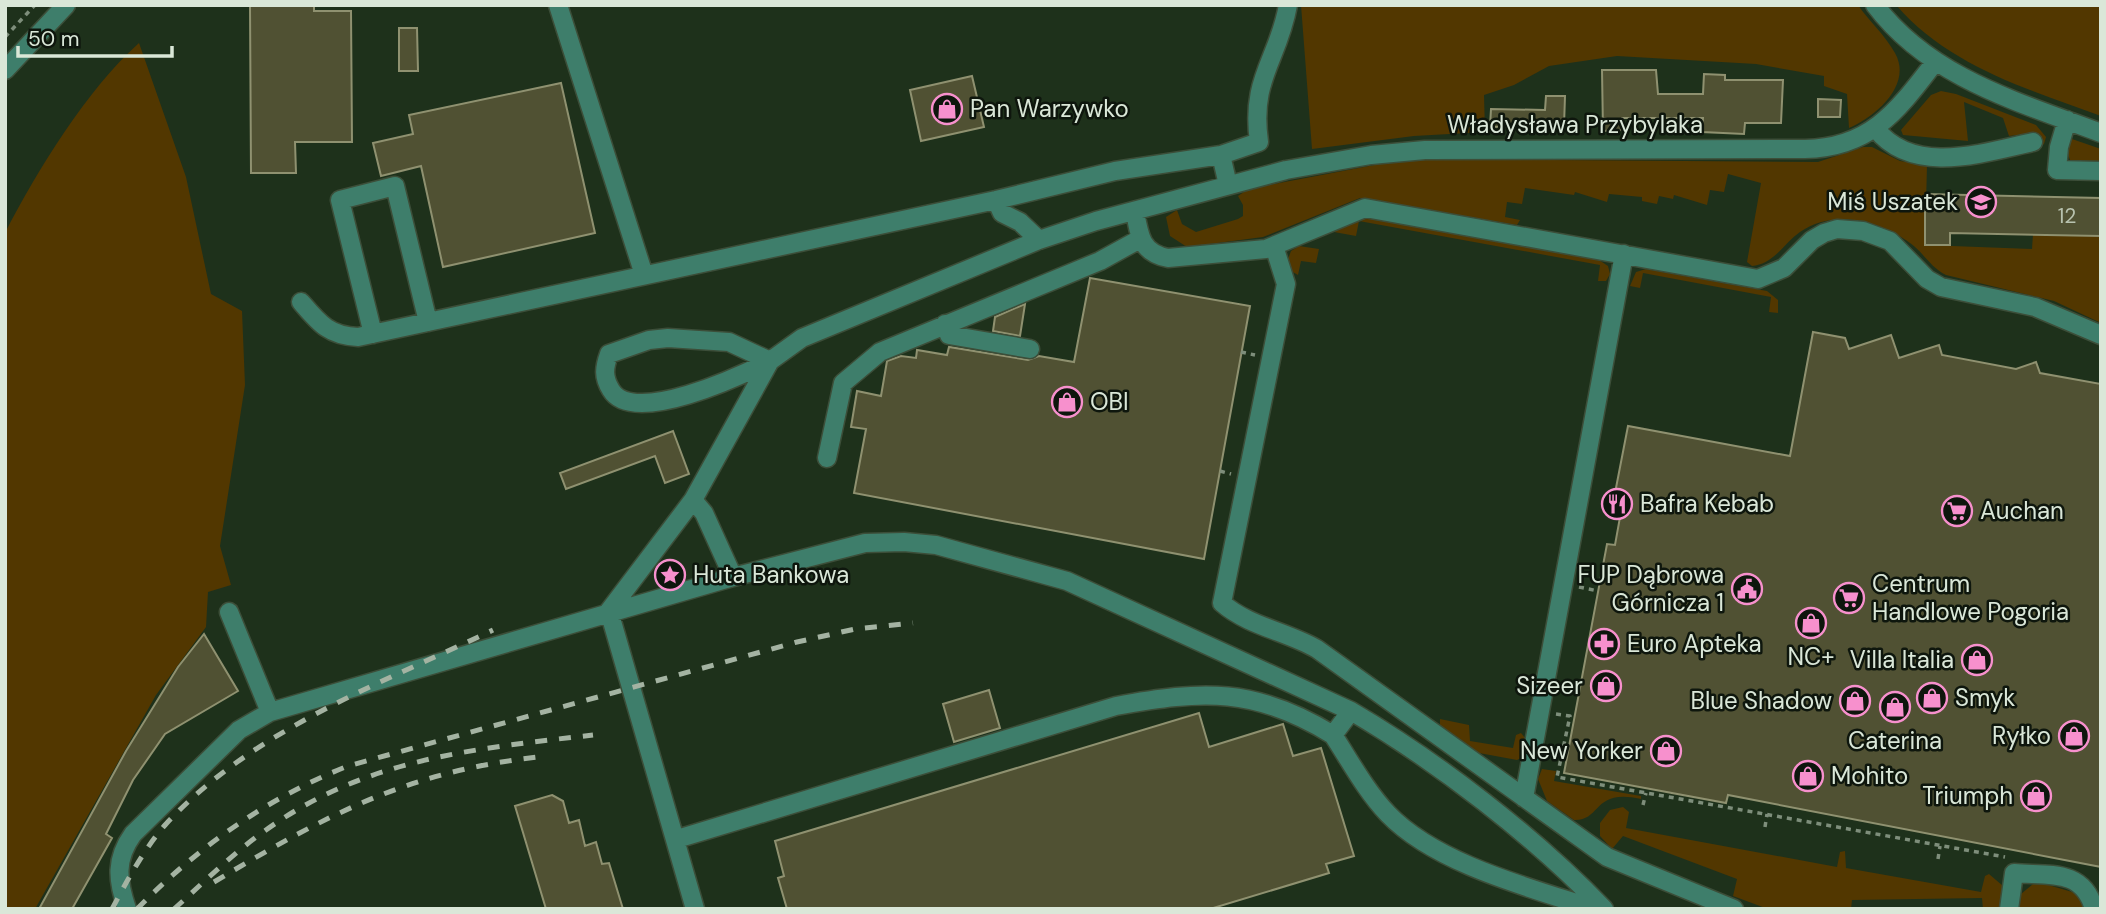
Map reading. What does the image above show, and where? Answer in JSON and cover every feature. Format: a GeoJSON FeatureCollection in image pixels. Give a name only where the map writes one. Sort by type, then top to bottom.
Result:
{"type":"FeatureCollection","features":[{"type":"Feature","properties":{"kind":"street"},"geometry":{"type":"LineString","coordinates":[[5,70],[66,5]]}},
{"type":"Feature","properties":{"kind":"street"},"geometry":{"type":"LineString","coordinates":[[558,5],[644,275]]}},
{"type":"Feature","properties":{"kind":"street"},"geometry":{"type":"LineString","coordinates":[[301,302],[324,328],[339,336],[373,334],[996,200],[1115,171],[1221,155],[1259,142],[1255,113],[1259,89],[1279,41],[1288,5]]}},
{"type":"Feature","properties":{"kind":"street"},"geometry":{"type":"LineString","coordinates":[[1875,5],[1898,33],[1935,62],[1980,87],[2101,133]]}},
{"type":"Feature","properties":{"kind":"street","name":"Władysława Przybylaka"},"geometry":{"type":"LineString","coordinates":[[771,361],[802,338],[1039,240],[1286,170],[1371,155],[1425,150],[1819,149],[1853,141],[1876,129],[1894,113],[1935,62]]}},
{"type":"Feature","properties":{"kind":"street"},"geometry":{"type":"LineString","coordinates":[[2067,120],[2059,147],[2057,170],[2101,170]]}},
{"type":"Feature","properties":{"kind":"street"},"geometry":{"type":"LineString","coordinates":[[1876,129],[1896,149],[1919,154],[1965,157],[2033,142]]}},
{"type":"Feature","properties":{"kind":"street"},"geometry":{"type":"LineString","coordinates":[[1221,155],[1228,186]]}},
{"type":"Feature","properties":{"kind":"street"},"geometry":{"type":"LineString","coordinates":[[373,334],[340,200],[395,186],[428,322]]}},
{"type":"Feature","properties":{"kind":"street"},"geometry":{"type":"LineString","coordinates":[[996,200],[1002,213],[1020,222],[1039,240]]}},
{"type":"Feature","properties":{"kind":"street"},"geometry":{"type":"LineString","coordinates":[[1135,211],[1140,239],[1152,253],[1168,258],[1274,246],[1365,208],[1758,279],[1784,268],[1812,240],[1824,233],[1837,229],[1863,231],[1890,241],[1927,279],[1941,287],[2035,307],[2101,335]]}},
{"type":"Feature","properties":{"kind":"street"},"geometry":{"type":"LineString","coordinates":[[827,458],[842,383],[880,352],[1100,261],[1140,239]]}},
{"type":"Feature","properties":{"kind":"street"},"geometry":{"type":"LineString","coordinates":[[1274,246],[1286,284],[1222,603],[1233,612],[1296,637],[1317,649],[1615,862],[1734,909]]}},
{"type":"Feature","properties":{"kind":"street"},"geometry":{"type":"LineString","coordinates":[[1524,798],[1624,254]]}},
{"type":"Feature","properties":{"kind":"street"},"geometry":{"type":"LineString","coordinates":[[945,324],[949,335],[1030,349]]}},
{"type":"Feature","properties":{"kind":"street"},"geometry":{"type":"LineString","coordinates":[[668,338],[729,342],[771,361],[706,390],[662,401],[634,403],[614,395],[606,382],[604,368],[609,354],[628,345],[668,338]]}},
{"type":"Feature","properties":{"kind":"street"},"geometry":{"type":"LineString","coordinates":[[609,611],[693,500],[771,361]]}},
{"type":"Feature","properties":{"kind":"street"},"geometry":{"type":"LineString","coordinates":[[693,500],[704,513],[733,577]]}},
{"type":"Feature","properties":{"kind":"street"},"geometry":{"type":"LineString","coordinates":[[127,909],[120,884],[119,862],[123,848],[133,834],[239,730],[270,712],[609,611],[825,551],[865,543],[936,545],[1067,581],[1351,711],[1405,743],[1554,860],[1604,909]]}},
{"type":"Feature","properties":{"kind":"street"},"geometry":{"type":"LineString","coordinates":[[609,611],[677,839],[695,909]]}},
{"type":"Feature","properties":{"kind":"street"},"geometry":{"type":"LineString","coordinates":[[229,612],[270,712]]}},
{"type":"Feature","properties":{"kind":"street"},"geometry":{"type":"LineString","coordinates":[[677,839],[1116,706],[1168,697],[1227,695],[1275,704],[1306,718],[1333,735],[1387,814],[1426,843],[1461,861],[1595,909]]}},
{"type":"Feature","properties":{"kind":"street"},"geometry":{"type":"LineString","coordinates":[[1333,735],[1351,711]]}},
{"type":"Feature","properties":{"kind":"street"},"geometry":{"type":"LineString","coordinates":[[2009,909],[2014,865],[2077,881],[2089,893],[2094,909]]}},
{"type":"Feature","properties":{"kind":"path"},"geometry":{"type":"LineString","coordinates":[[5,37],[35,5]]}},
{"type":"Feature","properties":{"kind":"path"},"geometry":{"type":"LineString","coordinates":[[1540,711],[1570,716],[1557,777],[1940,846],[2014,865]]}},
{"type":"Feature","properties":{"kind":"path"},"geometry":{"type":"LineString","coordinates":[[1643,805],[1646,793]]}},
{"type":"Feature","properties":{"kind":"path"},"geometry":{"type":"LineString","coordinates":[[1765,827],[1767,814]]}},
{"type":"Feature","properties":{"kind":"path"},"geometry":{"type":"LineString","coordinates":[[1938,859],[1940,846]]}},
{"type":"Feature","properties":{"kind":"shaded area"},"geometry":{"type":"Polygon","coordinates":[[[1301,5],[1858,5],[1895,53],[1899,77],[1895,88],[1880,108],[1849,128],[1847,94],[1824,86],[1824,76],[1756,64],[1617,56],[1549,66],[1514,85],[1484,95],[1485,132],[1414,136],[1312,149],[1301,5]]]}},
{"type":"Feature","properties":{"kind":"shaded area"},"geometry":{"type":"Polygon","coordinates":[[[1896,5],[2101,5],[2101,116],[2018,85],[1965,60],[1917,26],[1896,5]]]}},
{"type":"Feature","properties":{"kind":"shaded area"},"geometry":{"type":"Polygon","coordinates":[[[139,43],[186,177],[211,294],[242,311],[245,385],[220,546],[231,585],[208,592],[206,627],[156,695],[35,909],[5,909],[5,233],[64,132],[101,83],[139,43]]]}},
{"type":"Feature","properties":{"kind":"shaded area"},"geometry":{"type":"Polygon","coordinates":[[[1941,91],[1956,94],[2036,125],[2046,137],[2044,144],[2037,149],[2033,133],[2009,136],[2003,118],[1964,102],[1968,141],[1903,135],[1901,130],[1931,95],[1941,91]]]}},
{"type":"Feature","properties":{"kind":"shaded area"},"geometry":{"type":"Polygon","coordinates":[[[2072,139],[2101,149],[2101,163],[2070,160],[2066,149],[2072,139]]]}},
{"type":"Feature","properties":{"kind":"shaded area"},"geometry":{"type":"Polygon","coordinates":[[[1863,147],[1872,147],[1900,161],[1927,165],[1925,245],[2032,249],[2033,234],[2101,236],[2101,323],[2054,301],[1946,275],[1898,235],[1857,220],[1842,219],[1813,225],[1800,232],[1772,258],[1752,266],[1747,262],[1761,183],[1728,174],[1724,192],[1710,190],[1707,205],[1674,195],[1673,199],[1659,196],[1657,204],[1642,201],[1642,197],[1609,194],[1607,202],[1575,192],[1574,195],[1525,188],[1522,204],[1507,202],[1505,217],[1520,220],[1517,225],[1360,198],[1263,237],[1187,247],[1170,236],[1166,217],[1177,210],[1182,224],[1196,232],[1243,216],[1243,205],[1238,196],[1248,189],[1406,159],[1818,162],[1863,147]]]}},
{"type":"Feature","properties":{"kind":"shaded area"},"geometry":{"type":"Polygon","coordinates":[[[1362,217],[1599,260],[1608,266],[1610,274],[1606,281],[1598,281],[1600,265],[1359,221],[1356,236],[1334,232],[1333,229],[1362,217]]]}},
{"type":"Feature","properties":{"kind":"shaded area"},"geometry":{"type":"Polygon","coordinates":[[[1299,246],[1319,249],[1316,263],[1301,261],[1298,275],[1291,271],[1287,262],[1291,251],[1299,246]]]}},
{"type":"Feature","properties":{"kind":"shaded area"},"geometry":{"type":"Polygon","coordinates":[[[1646,269],[1767,291],[1778,300],[1778,313],[1769,312],[1771,297],[1643,273],[1640,288],[1630,286],[1636,272],[1646,269]]]}},
{"type":"Feature","properties":{"kind":"shaded area"},"geometry":{"type":"Polygon","coordinates":[[[1440,719],[1469,725],[1470,741],[1513,748],[1516,735],[1521,733],[1526,739],[1523,757],[1517,760],[1479,753],[1440,725],[1440,719]]]}},
{"type":"Feature","properties":{"kind":"shaded area"},"geometry":{"type":"Polygon","coordinates":[[[1542,769],[1556,771],[1554,781],[1641,796],[1641,799],[1614,798],[1606,801],[1589,816],[1574,820],[1547,801],[1538,779],[1542,769]]]}},
{"type":"Feature","properties":{"kind":"shaded area"},"geometry":{"type":"Polygon","coordinates":[[[1623,807],[1629,812],[1626,828],[1837,867],[1840,852],[1845,851],[1846,868],[1981,892],[1985,876],[1989,874],[2003,886],[1999,909],[1983,909],[1982,898],[1852,900],[1851,909],[1768,909],[1733,896],[1737,879],[1623,836],[1612,849],[1600,836],[1600,823],[1610,810],[1623,807]]]}},
{"type":"Feature","properties":{"kind":"shaded area"},"geometry":{"type":"Polygon","coordinates":[[[2033,884],[2045,884],[2079,894],[2086,909],[2019,909],[2021,894],[2033,884]]]}},
{"type":"Feature","properties":{"kind":"building"},"geometry":{"type":"Polygon","coordinates":[[[250,5],[314,5],[314,11],[351,11],[352,142],[295,142],[296,173],[251,173],[250,5]]]}},
{"type":"Feature","properties":{"kind":"building"},"geometry":{"type":"Polygon","coordinates":[[[399,28],[417,28],[418,71],[399,71],[399,28]]]}},
{"type":"Feature","properties":{"kind":"building"},"geometry":{"type":"Polygon","coordinates":[[[1602,70],[1656,70],[1658,94],[1703,94],[1704,74],[1725,75],[1725,80],[1783,80],[1781,123],[1745,123],[1744,134],[1702,132],[1703,118],[1622,118],[1622,130],[1603,131],[1602,70]]]}},
{"type":"Feature","properties":{"kind":"building","name":"Pan Warzywko"},"geometry":{"type":"Polygon","coordinates":[[[972,76],[984,127],[921,141],[910,90],[972,76]]]}},
{"type":"Feature","properties":{"kind":"building"},"geometry":{"type":"Polygon","coordinates":[[[561,83],[595,233],[443,267],[421,166],[381,176],[373,143],[413,134],[409,115],[561,83]]]}},
{"type":"Feature","properties":{"kind":"building"},"geometry":{"type":"Polygon","coordinates":[[[1546,96],[1565,96],[1564,126],[1490,127],[1491,109],[1545,110],[1546,96]]]}},
{"type":"Feature","properties":{"kind":"building"},"geometry":{"type":"Polygon","coordinates":[[[1818,99],[1841,100],[1840,117],[1818,117],[1818,99]]]}},
{"type":"Feature","properties":{"kind":"building"},"geometry":{"type":"Polygon","coordinates":[[[1925,194],[2101,198],[2101,236],[1950,233],[1950,245],[1925,245],[1925,194]]]}},
{"type":"Feature","properties":{"kind":"building","name":"OBI"},"geometry":{"type":"Polygon","coordinates":[[[1090,278],[1250,306],[1204,559],[854,493],[866,429],[851,427],[857,391],[881,396],[887,361],[901,356],[916,358],[917,350],[947,355],[949,347],[1028,360],[1039,356],[1074,362],[1090,278]]]}},
{"type":"Feature","properties":{"kind":"building"},"geometry":{"type":"Polygon","coordinates":[[[1025,304],[1020,336],[993,331],[995,317],[1025,304]]]}},
{"type":"Feature","properties":{"kind":"building","name":"Centrum Handlowe Pogoria"},"geometry":{"type":"Polygon","coordinates":[[[1813,332],[1845,338],[1849,349],[1891,335],[1899,358],[1939,345],[1942,355],[2016,369],[2036,362],[2040,373],[2101,384],[2101,867],[1728,795],[1726,803],[1564,773],[1607,544],[1615,545],[1624,495],[1615,493],[1628,426],[1790,456],[1813,332]]]}},
{"type":"Feature","properties":{"kind":"building"},"geometry":{"type":"Polygon","coordinates":[[[673,431],[689,474],[665,483],[655,456],[566,489],[560,473],[673,431]]]}},
{"type":"Feature","properties":{"kind":"building"},"geometry":{"type":"Polygon","coordinates":[[[204,634],[238,691],[165,734],[133,780],[106,834],[112,838],[72,909],[39,909],[126,751],[178,667],[204,634]]]}},
{"type":"Feature","properties":{"kind":"building"},"geometry":{"type":"Polygon","coordinates":[[[989,690],[1000,728],[954,742],[943,704],[989,690]]]}},
{"type":"Feature","properties":{"kind":"building"},"geometry":{"type":"Polygon","coordinates":[[[1199,713],[1209,747],[1283,724],[1293,756],[1321,748],[1354,856],[1326,864],[1329,873],[1210,909],[787,909],[778,878],[784,876],[775,841],[1199,713]]]}},
{"type":"Feature","properties":{"kind":"building"},"geometry":{"type":"Polygon","coordinates":[[[552,795],[563,801],[569,823],[579,820],[585,846],[596,842],[602,864],[609,863],[623,909],[546,909],[515,806],[552,795]]]}},
{"type":"Feature","properties":{"kind":"railway"},"geometry":{"type":"LineString","coordinates":[[137,909],[184,865],[235,826],[289,793],[348,766],[797,642],[855,629],[913,623]]}},
{"type":"Feature","properties":{"kind":"railway"},"geometry":{"type":"LineString","coordinates":[[112,909],[143,854],[166,824],[238,761],[319,712],[493,630]]}},
{"type":"Feature","properties":{"kind":"railway"},"geometry":{"type":"LineString","coordinates":[[174,909],[259,835],[298,809],[337,789],[377,774],[461,753],[593,735]]}},
{"type":"Feature","properties":{"kind":"railway"},"geometry":{"type":"LineString","coordinates":[[214,882],[296,835],[373,798],[453,772],[547,756]]}},
{"type":"Feature","properties":{"kind":"place","name":"Pan Warzywko"},"geometry":{"type":"Point","coordinates":[947,109]}},
{"type":"Feature","properties":{"kind":"place","name":"Miś Uszatek"},"geometry":{"type":"Point","coordinates":[1981,202]}},
{"type":"Feature","properties":{"kind":"place","name":"OBI"},"geometry":{"type":"Point","coordinates":[1067,402]}},
{"type":"Feature","properties":{"kind":"place","name":"Bafra Kebab"},"geometry":{"type":"Point","coordinates":[1617,504]}},
{"type":"Feature","properties":{"kind":"place","name":"Auchan"},"geometry":{"type":"Point","coordinates":[1957,511]}},
{"type":"Feature","properties":{"kind":"place","name":"Huta Bankowa"},"geometry":{"type":"Point","coordinates":[670,575]}},
{"type":"Feature","properties":{"kind":"place","name":"FUP Dąbrowa Górnicza 1"},"geometry":{"type":"Point","coordinates":[1747,589]}},
{"type":"Feature","properties":{"kind":"place","name":"Centrum Handlowe Pogoria"},"geometry":{"type":"Point","coordinates":[1849,598]}},
{"type":"Feature","properties":{"kind":"place","name":"NC+"},"geometry":{"type":"Point","coordinates":[1811,623]}},
{"type":"Feature","properties":{"kind":"place","name":"Euro Apteka"},"geometry":{"type":"Point","coordinates":[1604,644]}},
{"type":"Feature","properties":{"kind":"place","name":"Villa Italia"},"geometry":{"type":"Point","coordinates":[1977,660]}},
{"type":"Feature","properties":{"kind":"place","name":"Sizeer"},"geometry":{"type":"Point","coordinates":[1606,686]}},
{"type":"Feature","properties":{"kind":"place","name":"Smyk"},"geometry":{"type":"Point","coordinates":[1932,698]}},
{"type":"Feature","properties":{"kind":"place","name":"Blue Shadow"},"geometry":{"type":"Point","coordinates":[1855,701]}},
{"type":"Feature","properties":{"kind":"place","name":"Caterina"},"geometry":{"type":"Point","coordinates":[1895,707]}},
{"type":"Feature","properties":{"kind":"place","name":"Ryłko"},"geometry":{"type":"Point","coordinates":[2074,736]}},
{"type":"Feature","properties":{"kind":"place","name":"New Yorker"},"geometry":{"type":"Point","coordinates":[1666,751]}},
{"type":"Feature","properties":{"kind":"place","name":"Mohito"},"geometry":{"type":"Point","coordinates":[1808,776]}},
{"type":"Feature","properties":{"kind":"place","name":"Triumph"},"geometry":{"type":"Point","coordinates":[2036,796]}}]}
